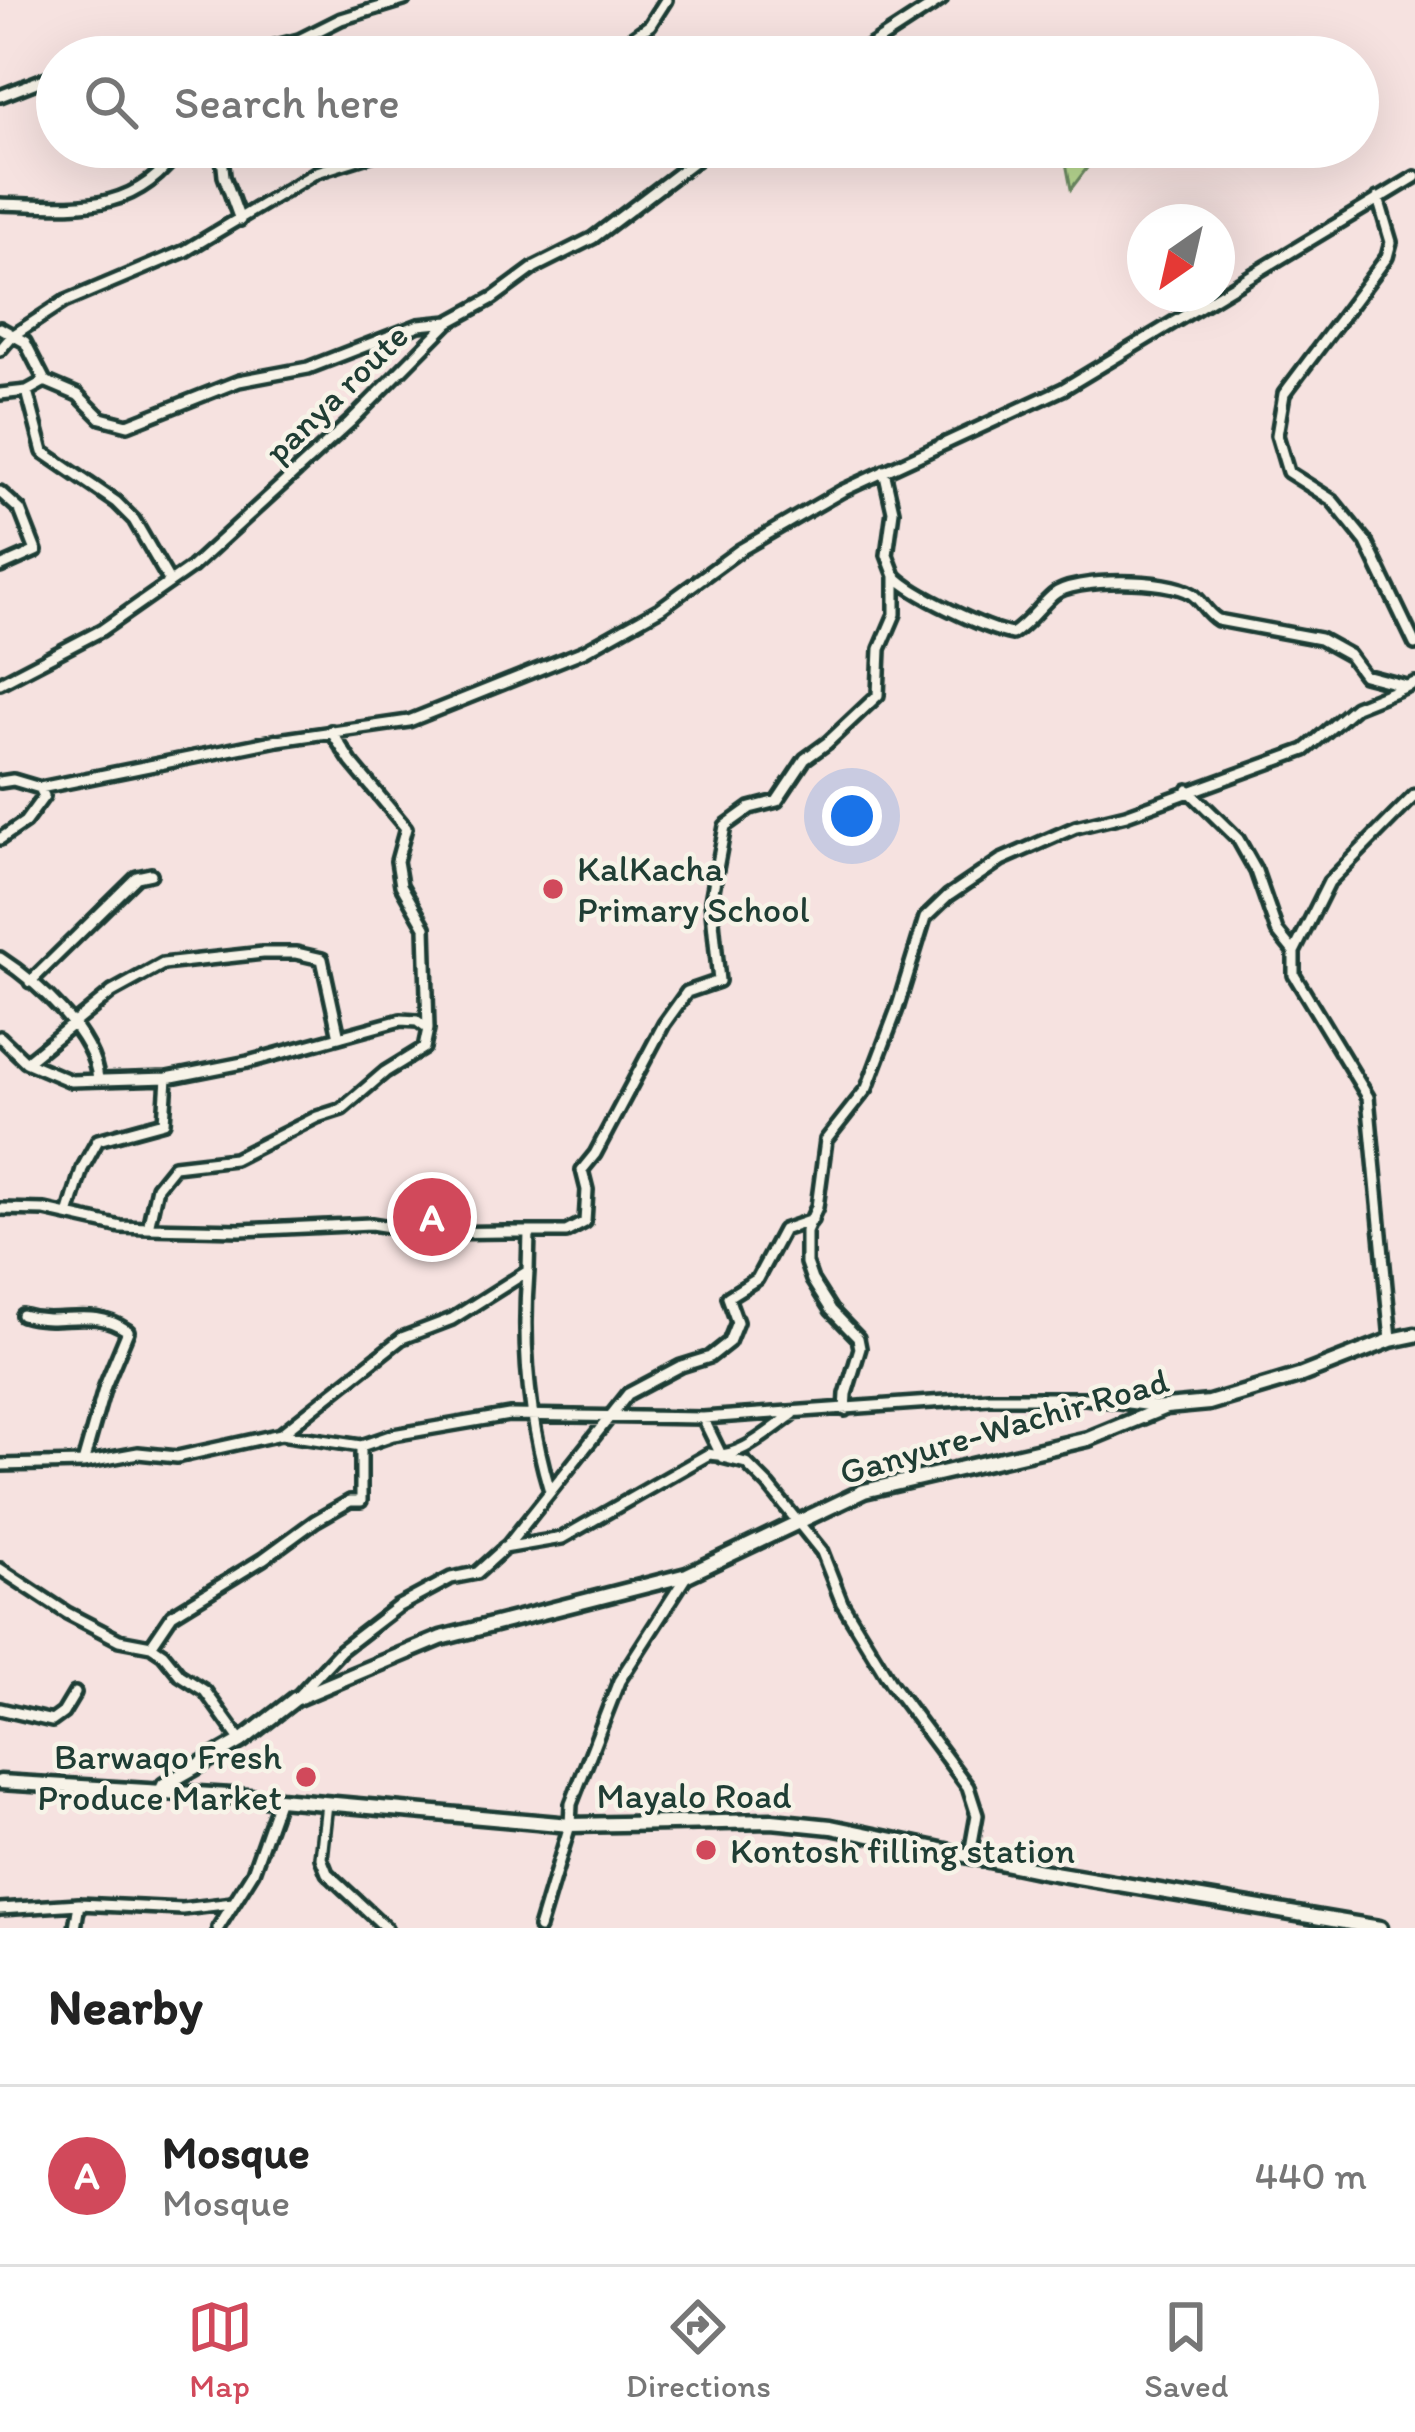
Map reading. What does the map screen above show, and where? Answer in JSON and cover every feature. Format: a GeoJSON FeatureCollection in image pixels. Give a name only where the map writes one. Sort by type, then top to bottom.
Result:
{"type":"FeatureCollection","features":[{"type":"Feature","properties":{"kind":"street"},"geometry":{"type":"LineString","coordinates":[[307,36],[341,19],[404,0]]}},
{"type":"Feature","properties":{"kind":"street"},"geometry":{"type":"LineString","coordinates":[[635,36],[650,25],[666,0]]}},
{"type":"Feature","properties":{"kind":"street"},"geometry":{"type":"LineString","coordinates":[[886,36],[941,0]]}},
{"type":"Feature","properties":{"kind":"street"},"geometry":{"type":"LineString","coordinates":[[0,96],[36,82]]}},
{"type":"Feature","properties":{"kind":"street"},"geometry":{"type":"LineString","coordinates":[[0,205],[73,208],[140,191],[167,168]]}},
{"type":"Feature","properties":{"kind":"street"},"geometry":{"type":"LineString","coordinates":[[223,168],[240,220]]}},
{"type":"Feature","properties":{"kind":"street"},"geometry":{"type":"LineString","coordinates":[[0,350],[12,336],[64,302],[185,250],[274,195],[330,168]]}},
{"type":"Feature","properties":{"kind":"street","name":"panya route"},"geometry":{"type":"LineString","coordinates":[[0,683],[102,630],[170,582],[234,531],[449,322],[535,267],[593,238],[685,168]]}},
{"type":"Feature","properties":{"kind":"street"},"geometry":{"type":"LineString","coordinates":[[0,782],[13,780],[40,788],[331,731],[409,721],[584,652],[661,608],[740,550],[884,470],[1063,389],[1415,177]]}},
{"type":"Feature","properties":{"kind":"street"},"geometry":{"type":"LineString","coordinates":[[1378,198],[1391,242],[1387,257],[1284,394],[1277,435],[1288,472],[1332,500],[1366,542],[1415,644]]}},
{"type":"Feature","properties":{"kind":"street"},"geometry":{"type":"LineString","coordinates":[[0,328],[25,343],[45,381],[78,395],[101,418],[128,425],[239,381],[308,368],[419,325],[449,322]]}},
{"type":"Feature","properties":{"kind":"street"},"geometry":{"type":"LineString","coordinates":[[0,394],[27,391],[45,381]]}},
{"type":"Feature","properties":{"kind":"street"},"geometry":{"type":"LineString","coordinates":[[27,391],[43,452],[134,520],[170,582]]}},
{"type":"Feature","properties":{"kind":"street"},"geometry":{"type":"LineString","coordinates":[[0,1209],[148,1228],[241,1230],[370,1224],[428,1233],[566,1232],[585,1222],[587,1190],[582,1170],[596,1154],[664,1024],[687,992],[719,981],[711,901],[725,826],[750,808],[777,801],[805,759],[878,695],[880,650],[895,614],[895,576],[887,555],[893,511],[884,470]]}},
{"type":"Feature","properties":{"kind":"street"},"geometry":{"type":"LineString","coordinates":[[0,492],[20,510],[36,551],[0,567]]}},
{"type":"Feature","properties":{"kind":"street"},"geometry":{"type":"LineString","coordinates":[[895,576],[909,591],[1012,634],[1055,592],[1068,587],[1126,582],[1178,588],[1195,595],[1207,614],[1218,620],[1320,639],[1349,655],[1364,675],[1410,685]]}},
{"type":"Feature","properties":{"kind":"street"},"geometry":{"type":"LineString","coordinates":[[845,1410],[860,1348],[858,1338],[831,1310],[812,1280],[806,1263],[806,1231],[826,1140],[867,1088],[925,918],[1001,860],[1076,827],[1126,815],[1304,750],[1355,706],[1410,685]]}},
{"type":"Feature","properties":{"kind":"street"},"geometry":{"type":"LineString","coordinates":[[148,1228],[157,1187],[174,1166],[234,1159],[342,1109],[385,1072],[421,1053],[428,1028],[425,928],[401,885],[398,861],[406,828],[351,763],[331,731]]}},
{"type":"Feature","properties":{"kind":"street"},"geometry":{"type":"LineString","coordinates":[[0,839],[33,814],[44,796],[40,788]]}},
{"type":"Feature","properties":{"kind":"street"},"geometry":{"type":"LineString","coordinates":[[1188,790],[1238,839],[1256,871],[1276,931],[1294,952]]}},
{"type":"Feature","properties":{"kind":"street"},"geometry":{"type":"LineString","coordinates":[[1391,1340],[1368,1097],[1294,975],[1294,952],[1329,882],[1415,795]]}},
{"type":"Feature","properties":{"kind":"street"},"geometry":{"type":"LineString","coordinates":[[30,982],[136,877],[151,874]]}},
{"type":"Feature","properties":{"kind":"street"},"geometry":{"type":"LineString","coordinates":[[26,1062],[112,992],[178,960],[315,956],[326,965],[339,1037]]}},
{"type":"Feature","properties":{"kind":"street"},"geometry":{"type":"LineString","coordinates":[[0,958],[74,1025],[95,1060],[98,1079]]}},
{"type":"Feature","properties":{"kind":"street"},"geometry":{"type":"LineString","coordinates":[[0,1037],[26,1062],[71,1081],[167,1078],[248,1062],[400,1020],[417,1021],[428,1028]]}},
{"type":"Feature","properties":{"kind":"street"},"geometry":{"type":"LineString","coordinates":[[68,1215],[82,1168],[98,1141],[164,1122],[167,1078]]}},
{"type":"Feature","properties":{"kind":"street"},"geometry":{"type":"LineString","coordinates":[[295,1699],[341,1650],[397,1607],[452,1578],[477,1573],[504,1548],[628,1394],[681,1366],[710,1357],[729,1342],[737,1322],[728,1297],[757,1279],[783,1230],[812,1220]]}},
{"type":"Feature","properties":{"kind":"street"},"geometry":{"type":"LineString","coordinates":[[529,1232],[524,1320],[530,1415],[550,1492]]}},
{"type":"Feature","properties":{"kind":"street"},"geometry":{"type":"LineString","coordinates":[[281,1434],[402,1338],[452,1319],[528,1271]]}},
{"type":"Feature","properties":{"kind":"street"},"geometry":{"type":"LineString","coordinates":[[22,1315],[51,1320],[86,1315],[128,1331],[105,1386],[83,1463]]}},
{"type":"Feature","properties":{"kind":"street","name":"Ganyure-Wachir Road"},"geometry":{"type":"LineString","coordinates":[[161,1792],[164,1785],[241,1741],[295,1699],[441,1638],[687,1575],[864,1491],[1088,1439],[1166,1407],[1209,1403],[1415,1335]]}},
{"type":"Feature","properties":{"kind":"street"},"geometry":{"type":"LineString","coordinates":[[0,1465],[83,1463],[138,1453],[177,1457],[281,1434],[362,1446],[393,1435],[530,1415],[704,1418],[988,1398],[1086,1398],[1166,1407]]}},
{"type":"Feature","properties":{"kind":"street"},"geometry":{"type":"LineString","coordinates":[[722,1457],[798,1411]]}},
{"type":"Feature","properties":{"kind":"street"},"geometry":{"type":"LineString","coordinates":[[704,1418],[722,1457]]}},
{"type":"Feature","properties":{"kind":"street"},"geometry":{"type":"LineString","coordinates":[[151,1646],[172,1615],[315,1521],[350,1501],[361,1501],[362,1446]]}},
{"type":"Feature","properties":{"kind":"street"},"geometry":{"type":"LineString","coordinates":[[504,1548],[562,1538],[709,1454],[746,1463],[822,1552],[842,1603],[892,1685],[968,1786],[977,1815],[970,1854]]}},
{"type":"Feature","properties":{"kind":"street"},"geometry":{"type":"LineString","coordinates":[[0,1568],[67,1613],[119,1640],[151,1646],[180,1675],[205,1691],[241,1741]]}},
{"type":"Feature","properties":{"kind":"street"},"geometry":{"type":"LineString","coordinates":[[539,1928],[571,1825],[571,1804],[619,1681],[687,1575]]}},
{"type":"Feature","properties":{"kind":"street"},"geometry":{"type":"LineString","coordinates":[[0,1709],[52,1721],[63,1713],[74,1693]]}},
{"type":"Feature","properties":{"kind":"street","name":"Mayalo Road"},"geometry":{"type":"LineString","coordinates":[[0,1782],[279,1799],[571,1825],[772,1821],[831,1827],[1042,1871],[1379,1928]]}},
{"type":"Feature","properties":{"kind":"street"},"geometry":{"type":"LineString","coordinates":[[218,1928],[253,1872],[279,1799]]}},
{"type":"Feature","properties":{"kind":"street"},"geometry":{"type":"LineString","coordinates":[[327,1803],[323,1866],[333,1881],[386,1928]]}},
{"type":"Feature","properties":{"kind":"street"},"geometry":{"type":"LineString","coordinates":[[0,1909],[80,1904],[137,1910],[233,1904]]}},
{"type":"Feature","properties":{"kind":"street"},"geometry":{"type":"LineString","coordinates":[[75,1928],[80,1904]]}},
{"type":"Feature","properties":{"kind":"green space"},"geometry":{"type":"Polygon","coordinates":[[[1067,168],[1087,168],[1071,189],[1067,168]]]}},
{"type":"Feature","properties":{"kind":"place","name":"KalKacha Primary School"},"geometry":{"type":"Point","coordinates":[553,889]}},
{"type":"Feature","properties":{"kind":"place","name":"Mosque"},"geometry":{"type":"Point","coordinates":[432,1217]}},
{"type":"Feature","properties":{"kind":"place","name":"Barwaqo Fresh Produce Market"},"geometry":{"type":"Point","coordinates":[306,1777]}},
{"type":"Feature","properties":{"kind":"place","name":"Kontosh filling station"},"geometry":{"type":"Point","coordinates":[706,1850]}}]}
